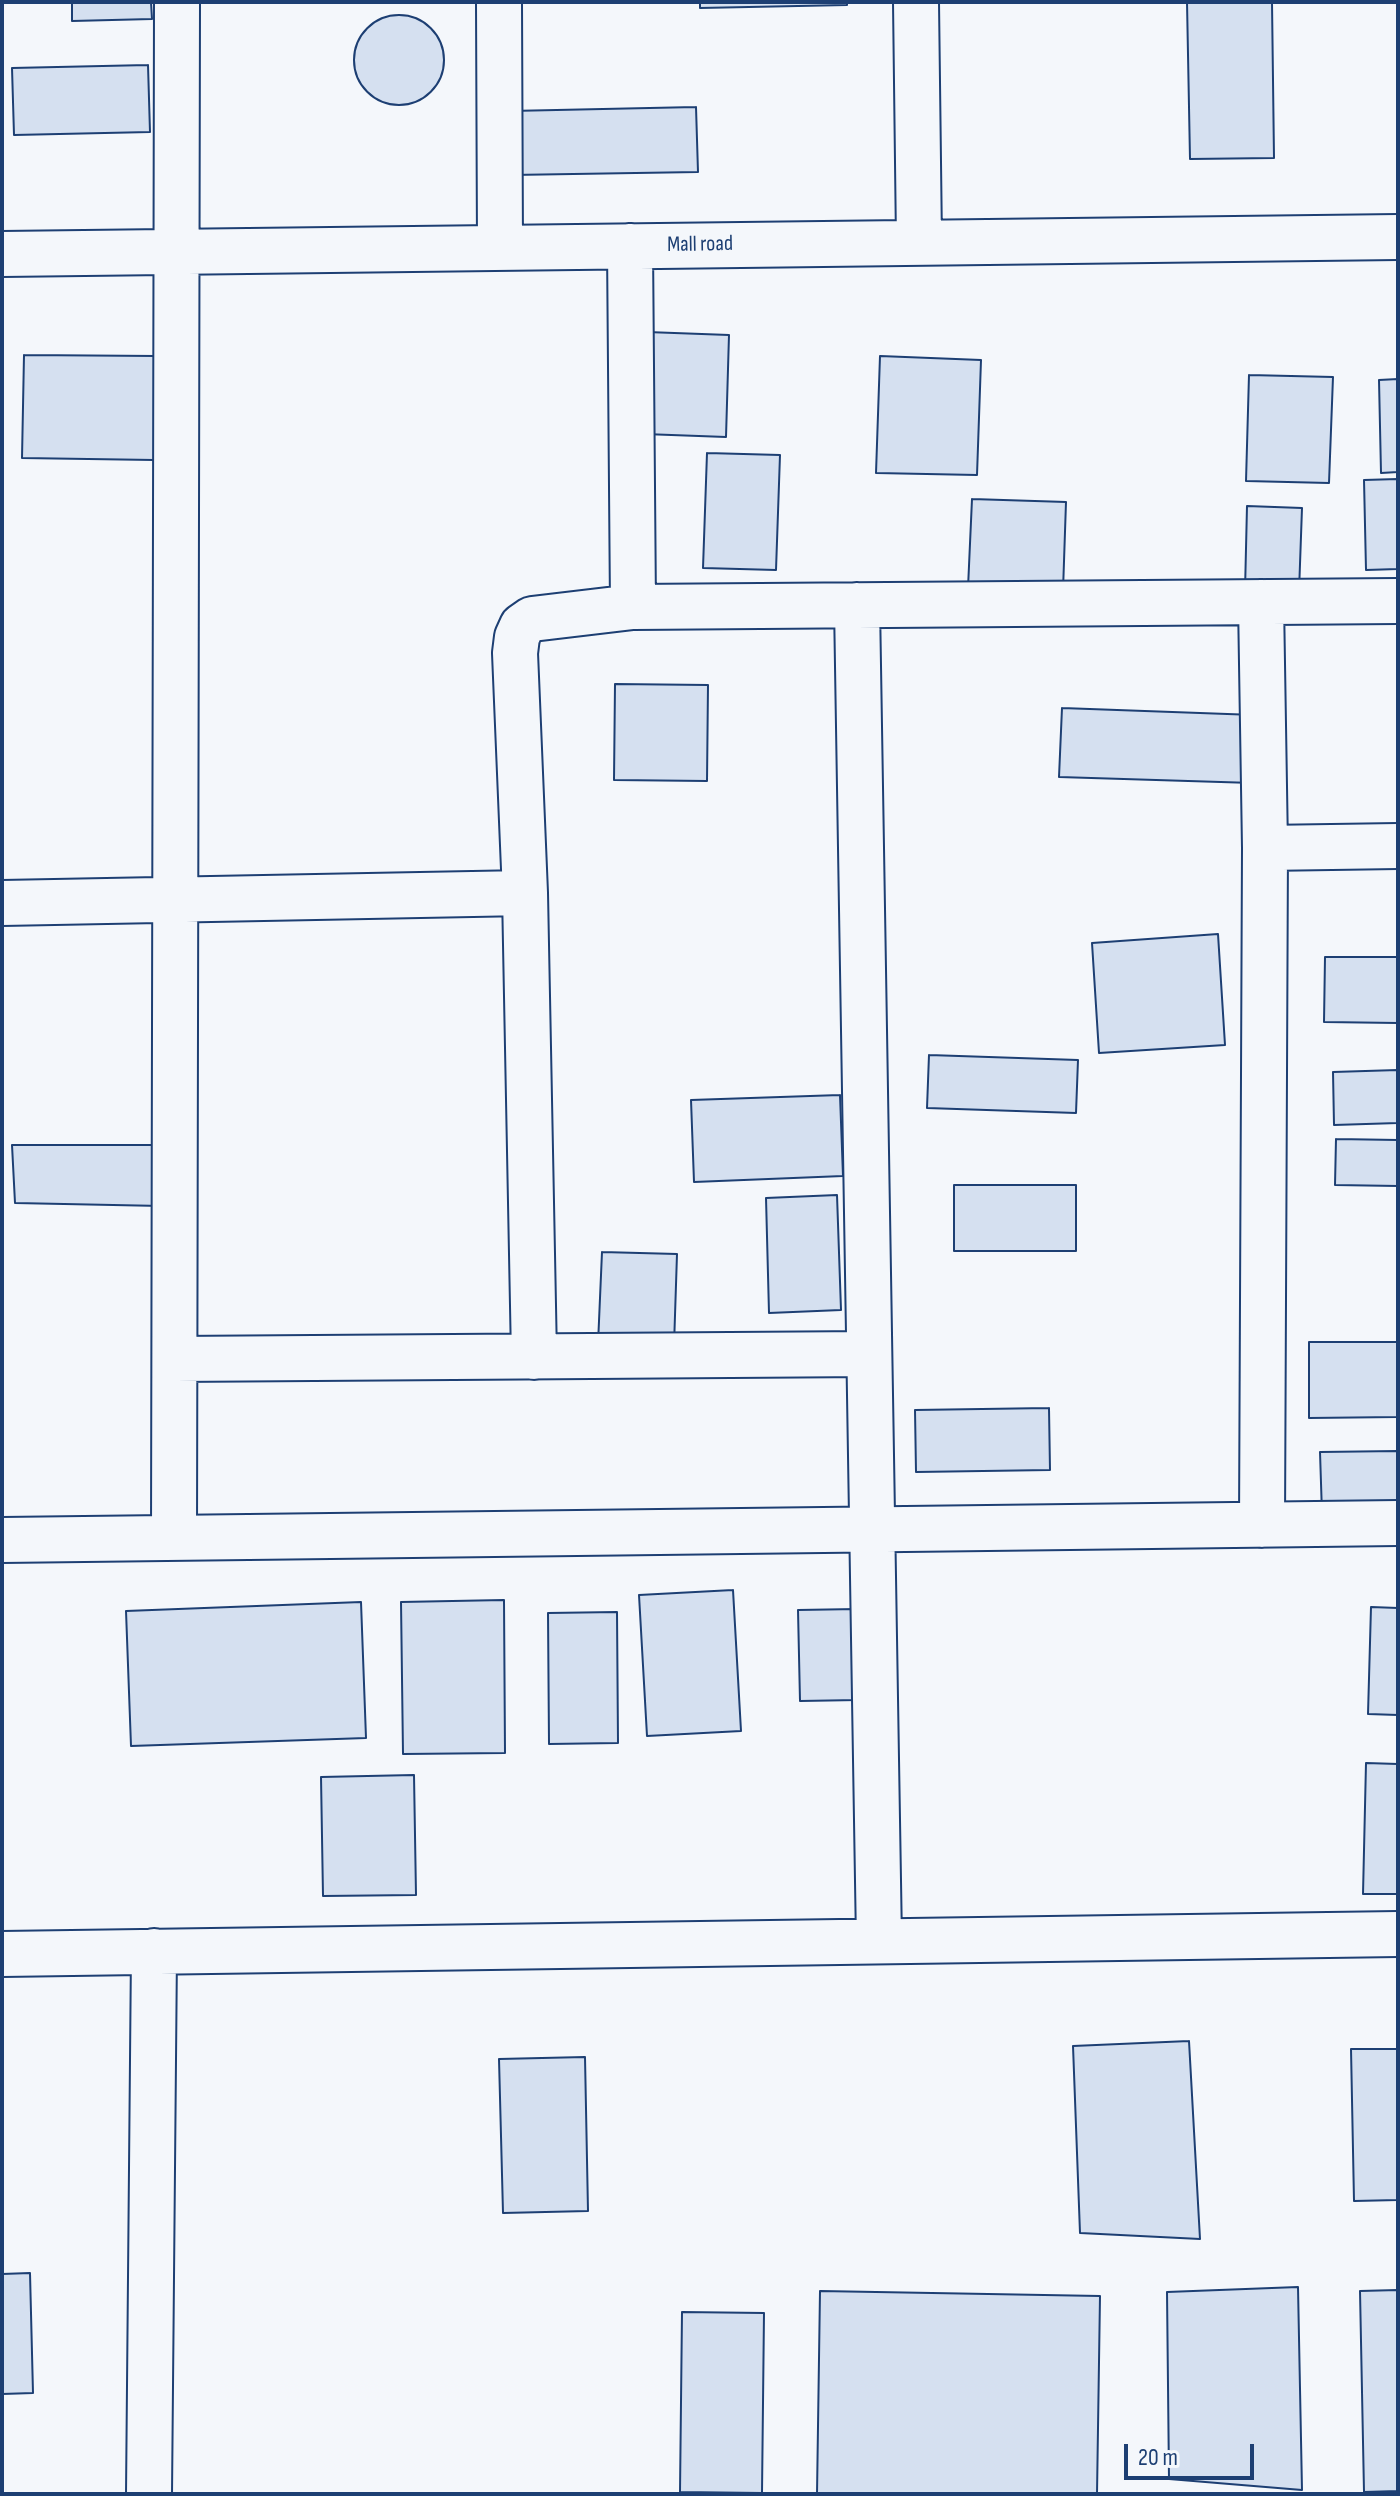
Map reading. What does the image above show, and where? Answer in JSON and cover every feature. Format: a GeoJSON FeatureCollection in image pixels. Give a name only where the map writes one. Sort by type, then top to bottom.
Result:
{"type":"FeatureCollection","features":[{"type":"Feature","properties":{"kind":"street"},"geometry":{"type":"LineString","coordinates":[[174,1538],[177,2]]}},
{"type":"Feature","properties":{"kind":"street"},"geometry":{"type":"LineString","coordinates":[[499,2],[500,247]]}},
{"type":"Feature","properties":{"kind":"street"},"geometry":{"type":"LineString","coordinates":[[916,2],[919,242]]}},
{"type":"Feature","properties":{"kind":"street","name":"Mall road"},"geometry":{"type":"LineString","coordinates":[[2,254],[1398,237]]}},
{"type":"Feature","properties":{"kind":"street"},"geometry":{"type":"LineString","coordinates":[[630,246],[633,607]]}},
{"type":"Feature","properties":{"kind":"street"},"geometry":{"type":"LineString","coordinates":[[534,1357],[525,893],[515,653],[522,626],[532,619],[633,607],[1398,601]]}},
{"type":"Feature","properties":{"kind":"street"},"geometry":{"type":"LineString","coordinates":[[1261,602],[1265,848],[1262,1525]]}},
{"type":"Feature","properties":{"kind":"street"},"geometry":{"type":"LineString","coordinates":[[857,605],[879,1941]]}},
{"type":"Feature","properties":{"kind":"street"},"geometry":{"type":"LineString","coordinates":[[1265,848],[1398,846]]}},
{"type":"Feature","properties":{"kind":"street"},"geometry":{"type":"LineString","coordinates":[[2,903],[525,893]]}},
{"type":"Feature","properties":{"kind":"street"},"geometry":{"type":"LineString","coordinates":[[175,1359],[869,1354]]}},
{"type":"Feature","properties":{"kind":"street"},"geometry":{"type":"LineString","coordinates":[[2,1540],[1398,1523]]}},
{"type":"Feature","properties":{"kind":"street"},"geometry":{"type":"LineString","coordinates":[[2,1954],[1398,1934]]}},
{"type":"Feature","properties":{"kind":"street"},"geometry":{"type":"LineString","coordinates":[[149,2494],[154,1951]]}},
{"type":"Feature","properties":{"kind":"building"},"geometry":{"type":"Polygon","coordinates":[[[72,2],[151,2],[152,19],[72,21],[72,2]]]}},
{"type":"Feature","properties":{"kind":"building"},"geometry":{"type":"Polygon","coordinates":[[[700,2],[847,2],[847,5],[700,8],[700,2]]]}},
{"type":"Feature","properties":{"kind":"building"},"geometry":{"type":"Polygon","coordinates":[[[1187,2],[1272,2],[1274,158],[1190,159],[1187,2]]]}},
{"type":"Feature","properties":{"kind":"building"},"geometry":{"type":"Polygon","coordinates":[[[399,15],[416,19],[431,28],[440,43],[444,60],[440,77],[431,92],[416,101],[399,105],[382,101],[367,92],[358,77],[354,60],[358,43],[367,28],[382,19],[399,15]]]}},
{"type":"Feature","properties":{"kind":"building"},"geometry":{"type":"Polygon","coordinates":[[[148,65],[150,132],[14,135],[12,68],[148,65]]]}},
{"type":"Feature","properties":{"kind":"building"},"geometry":{"type":"Polygon","coordinates":[[[696,107],[698,172],[511,175],[510,111],[696,107]]]}},
{"type":"Feature","properties":{"kind":"building"},"geometry":{"type":"Polygon","coordinates":[[[647,332],[729,335],[726,437],[644,434],[647,332]]]}},
{"type":"Feature","properties":{"kind":"building"},"geometry":{"type":"Polygon","coordinates":[[[24,355],[156,356],[154,460],[22,458],[24,355]]]}},
{"type":"Feature","properties":{"kind":"building"},"geometry":{"type":"Polygon","coordinates":[[[880,356],[981,360],[977,475],[876,473],[880,356]]]}},
{"type":"Feature","properties":{"kind":"building"},"geometry":{"type":"Polygon","coordinates":[[[1249,375],[1333,377],[1329,483],[1246,481],[1249,375]]]}},
{"type":"Feature","properties":{"kind":"building"},"geometry":{"type":"Polygon","coordinates":[[[1398,379],[1398,472],[1381,473],[1379,380],[1398,379]]]}},
{"type":"Feature","properties":{"kind":"building"},"geometry":{"type":"Polygon","coordinates":[[[707,453],[780,455],[776,570],[703,568],[707,453]]]}},
{"type":"Feature","properties":{"kind":"building"},"geometry":{"type":"Polygon","coordinates":[[[1398,479],[1398,569],[1366,570],[1364,480],[1398,479]]]}},
{"type":"Feature","properties":{"kind":"building"},"geometry":{"type":"Polygon","coordinates":[[[972,499],[1066,502],[1063,591],[968,588],[972,499]]]}},
{"type":"Feature","properties":{"kind":"building"},"geometry":{"type":"Polygon","coordinates":[[[1247,506],[1302,508],[1299,592],[1245,591],[1247,506]]]}},
{"type":"Feature","properties":{"kind":"building"},"geometry":{"type":"Polygon","coordinates":[[[615,684],[708,685],[707,781],[614,780],[615,684]]]}},
{"type":"Feature","properties":{"kind":"building"},"geometry":{"type":"Polygon","coordinates":[[[1062,708],[1255,715],[1253,783],[1059,777],[1062,708]]]}},
{"type":"Feature","properties":{"kind":"building"},"geometry":{"type":"Polygon","coordinates":[[[1218,934],[1225,1045],[1099,1053],[1092,943],[1218,934]]]}},
{"type":"Feature","properties":{"kind":"building"},"geometry":{"type":"Polygon","coordinates":[[[1325,957],[1398,957],[1398,1023],[1324,1022],[1325,957]]]}},
{"type":"Feature","properties":{"kind":"building"},"geometry":{"type":"Polygon","coordinates":[[[929,1055],[1078,1060],[1076,1113],[927,1108],[929,1055]]]}},
{"type":"Feature","properties":{"kind":"building"},"geometry":{"type":"Polygon","coordinates":[[[1398,1070],[1398,1123],[1334,1125],[1333,1072],[1398,1070]]]}},
{"type":"Feature","properties":{"kind":"building"},"geometry":{"type":"Polygon","coordinates":[[[840,1095],[843,1176],[694,1182],[691,1100],[840,1095]]]}},
{"type":"Feature","properties":{"kind":"building"},"geometry":{"type":"Polygon","coordinates":[[[1336,1139],[1398,1140],[1398,1186],[1335,1185],[1336,1139]]]}},
{"type":"Feature","properties":{"kind":"building"},"geometry":{"type":"Polygon","coordinates":[[[12,1145],[164,1145],[162,1206],[15,1203],[12,1145]]]}},
{"type":"Feature","properties":{"kind":"building"},"geometry":{"type":"Polygon","coordinates":[[[954,1185],[1076,1185],[1076,1251],[954,1251],[954,1185]]]}},
{"type":"Feature","properties":{"kind":"building"},"geometry":{"type":"Polygon","coordinates":[[[837,1195],[841,1310],[769,1313],[766,1198],[837,1195]]]}},
{"type":"Feature","properties":{"kind":"building"},"geometry":{"type":"Polygon","coordinates":[[[602,1252],[677,1254],[674,1346],[598,1344],[602,1252]]]}},
{"type":"Feature","properties":{"kind":"building"},"geometry":{"type":"Polygon","coordinates":[[[1309,1342],[1398,1342],[1398,1417],[1309,1418],[1309,1342]]]}},
{"type":"Feature","properties":{"kind":"building"},"geometry":{"type":"Polygon","coordinates":[[[1049,1408],[1050,1470],[916,1472],[915,1410],[1049,1408]]]}},
{"type":"Feature","properties":{"kind":"building"},"geometry":{"type":"Polygon","coordinates":[[[1398,1451],[1398,1510],[1322,1514],[1320,1452],[1398,1451]]]}},
{"type":"Feature","properties":{"kind":"building"},"geometry":{"type":"Polygon","coordinates":[[[733,1590],[741,1731],[647,1736],[639,1595],[733,1590]]]}},
{"type":"Feature","properties":{"kind":"building"},"geometry":{"type":"Polygon","coordinates":[[[504,1600],[505,1753],[403,1754],[401,1602],[504,1600]]]}},
{"type":"Feature","properties":{"kind":"building"},"geometry":{"type":"Polygon","coordinates":[[[361,1602],[366,1738],[131,1746],[126,1611],[361,1602]]]}},
{"type":"Feature","properties":{"kind":"building"},"geometry":{"type":"Polygon","coordinates":[[[1371,1607],[1398,1608],[1398,1715],[1368,1714],[1371,1607]]]}},
{"type":"Feature","properties":{"kind":"building"},"geometry":{"type":"Polygon","coordinates":[[[857,1609],[858,1700],[800,1701],[798,1610],[857,1609]]]}},
{"type":"Feature","properties":{"kind":"building"},"geometry":{"type":"Polygon","coordinates":[[[617,1612],[618,1743],[549,1744],[548,1613],[617,1612]]]}},
{"type":"Feature","properties":{"kind":"building"},"geometry":{"type":"Polygon","coordinates":[[[1366,1763],[1398,1764],[1398,1894],[1363,1894],[1366,1763]]]}},
{"type":"Feature","properties":{"kind":"building"},"geometry":{"type":"Polygon","coordinates":[[[414,1775],[416,1895],[323,1896],[321,1777],[414,1775]]]}},
{"type":"Feature","properties":{"kind":"building"},"geometry":{"type":"Polygon","coordinates":[[[1189,2041],[1200,2239],[1080,2233],[1073,2046],[1189,2041]]]}},
{"type":"Feature","properties":{"kind":"building"},"geometry":{"type":"Polygon","coordinates":[[[1351,2049],[1398,2049],[1398,2200],[1354,2201],[1351,2049]]]}},
{"type":"Feature","properties":{"kind":"building"},"geometry":{"type":"Polygon","coordinates":[[[585,2057],[588,2211],[503,2213],[499,2059],[585,2057]]]}},
{"type":"Feature","properties":{"kind":"building"},"geometry":{"type":"Polygon","coordinates":[[[30,2273],[33,2393],[2,2394],[2,2274],[30,2273]]]}},
{"type":"Feature","properties":{"kind":"building"},"geometry":{"type":"Polygon","coordinates":[[[1298,2287],[1302,2490],[1169,2479],[1167,2292],[1298,2287]]]}},
{"type":"Feature","properties":{"kind":"building"},"geometry":{"type":"Polygon","coordinates":[[[1398,2290],[1398,2491],[1364,2492],[1360,2291],[1398,2290]]]}},
{"type":"Feature","properties":{"kind":"building"},"geometry":{"type":"Polygon","coordinates":[[[820,2291],[1100,2296],[1097,2494],[817,2494],[820,2291]]]}},
{"type":"Feature","properties":{"kind":"building"},"geometry":{"type":"Polygon","coordinates":[[[682,2312],[764,2313],[762,2493],[680,2492],[682,2312]]]}}]}
